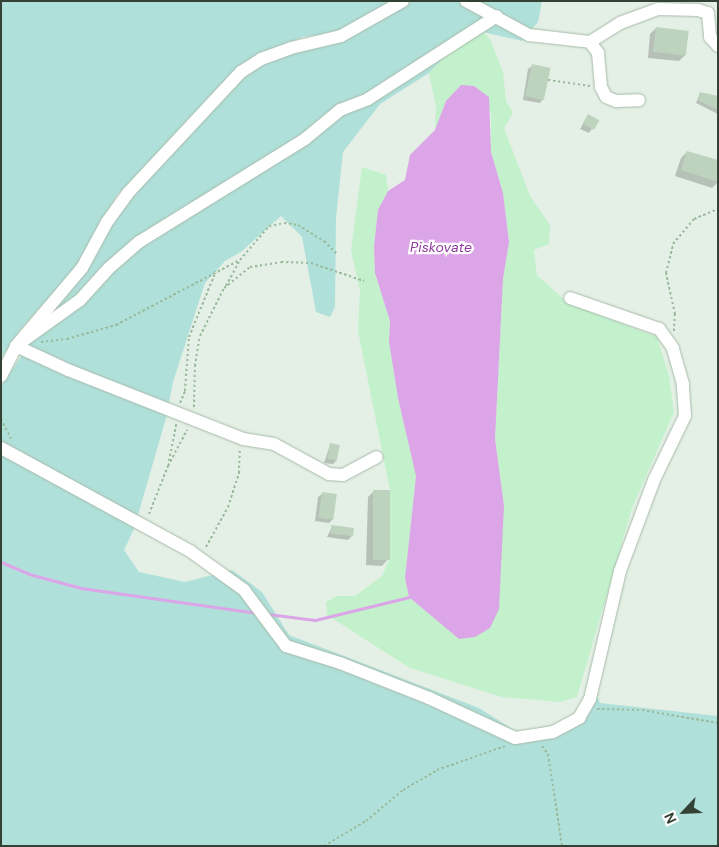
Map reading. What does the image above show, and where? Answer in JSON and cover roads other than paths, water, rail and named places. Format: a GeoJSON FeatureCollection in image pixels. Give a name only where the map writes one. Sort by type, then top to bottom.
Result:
{"type":"FeatureCollection","features":[{"type":"Feature","properties":{"kind":"street"},"geometry":{"type":"LineString","coordinates":[[1,376],[16,346],[82,268],[107,222],[128,193],[242,72],[261,59],[291,48],[342,36],[403,1]]}},
{"type":"Feature","properties":{"kind":"street"},"geometry":{"type":"LineString","coordinates":[[466,1],[477,10],[497,16],[529,35],[590,42],[620,23],[658,9],[708,13],[710,37],[718,46]]}},
{"type":"Feature","properties":{"kind":"street"},"geometry":{"type":"LineString","coordinates":[[16,346],[80,300],[109,268],[139,242],[289,150],[340,110],[368,99],[497,16]]}},
{"type":"Feature","properties":{"kind":"street"},"geometry":{"type":"LineString","coordinates":[[590,42],[598,53],[601,87],[606,97],[616,101],[639,100]]}},
{"type":"Feature","properties":{"kind":"street"},"geometry":{"type":"LineString","coordinates":[[1,448],[200,558],[244,590],[286,646],[340,663],[430,698],[514,738],[553,732],[578,718],[590,699],[620,571],[654,480],[685,416],[683,384],[673,348],[659,329],[570,298]]}},
{"type":"Feature","properties":{"kind":"street"},"geometry":{"type":"LineString","coordinates":[[16,346],[68,370],[243,439],[274,444],[329,474],[343,475],[377,457]]}},
{"type":"Feature","properties":{"kind":"water","name":"Piskovate"},"geometry":{"type":"Polygon","coordinates":[[[461,85],[474,86],[489,97],[491,152],[503,193],[509,242],[503,279],[495,439],[504,506],[499,609],[490,628],[475,637],[459,639],[409,597],[405,578],[416,476],[398,398],[389,342],[390,321],[375,273],[374,246],[378,210],[388,191],[405,180],[410,155],[435,130],[446,101],[461,85]]]}},
{"type":"Feature","properties":{"kind":"waterway"},"geometry":{"type":"LineString","coordinates":[[1,562],[29,574],[81,588],[257,613]]}},
{"type":"Feature","properties":{"kind":"waterway"},"geometry":{"type":"LineString","coordinates":[[268,614],[315,620],[409,597]]}}]}
